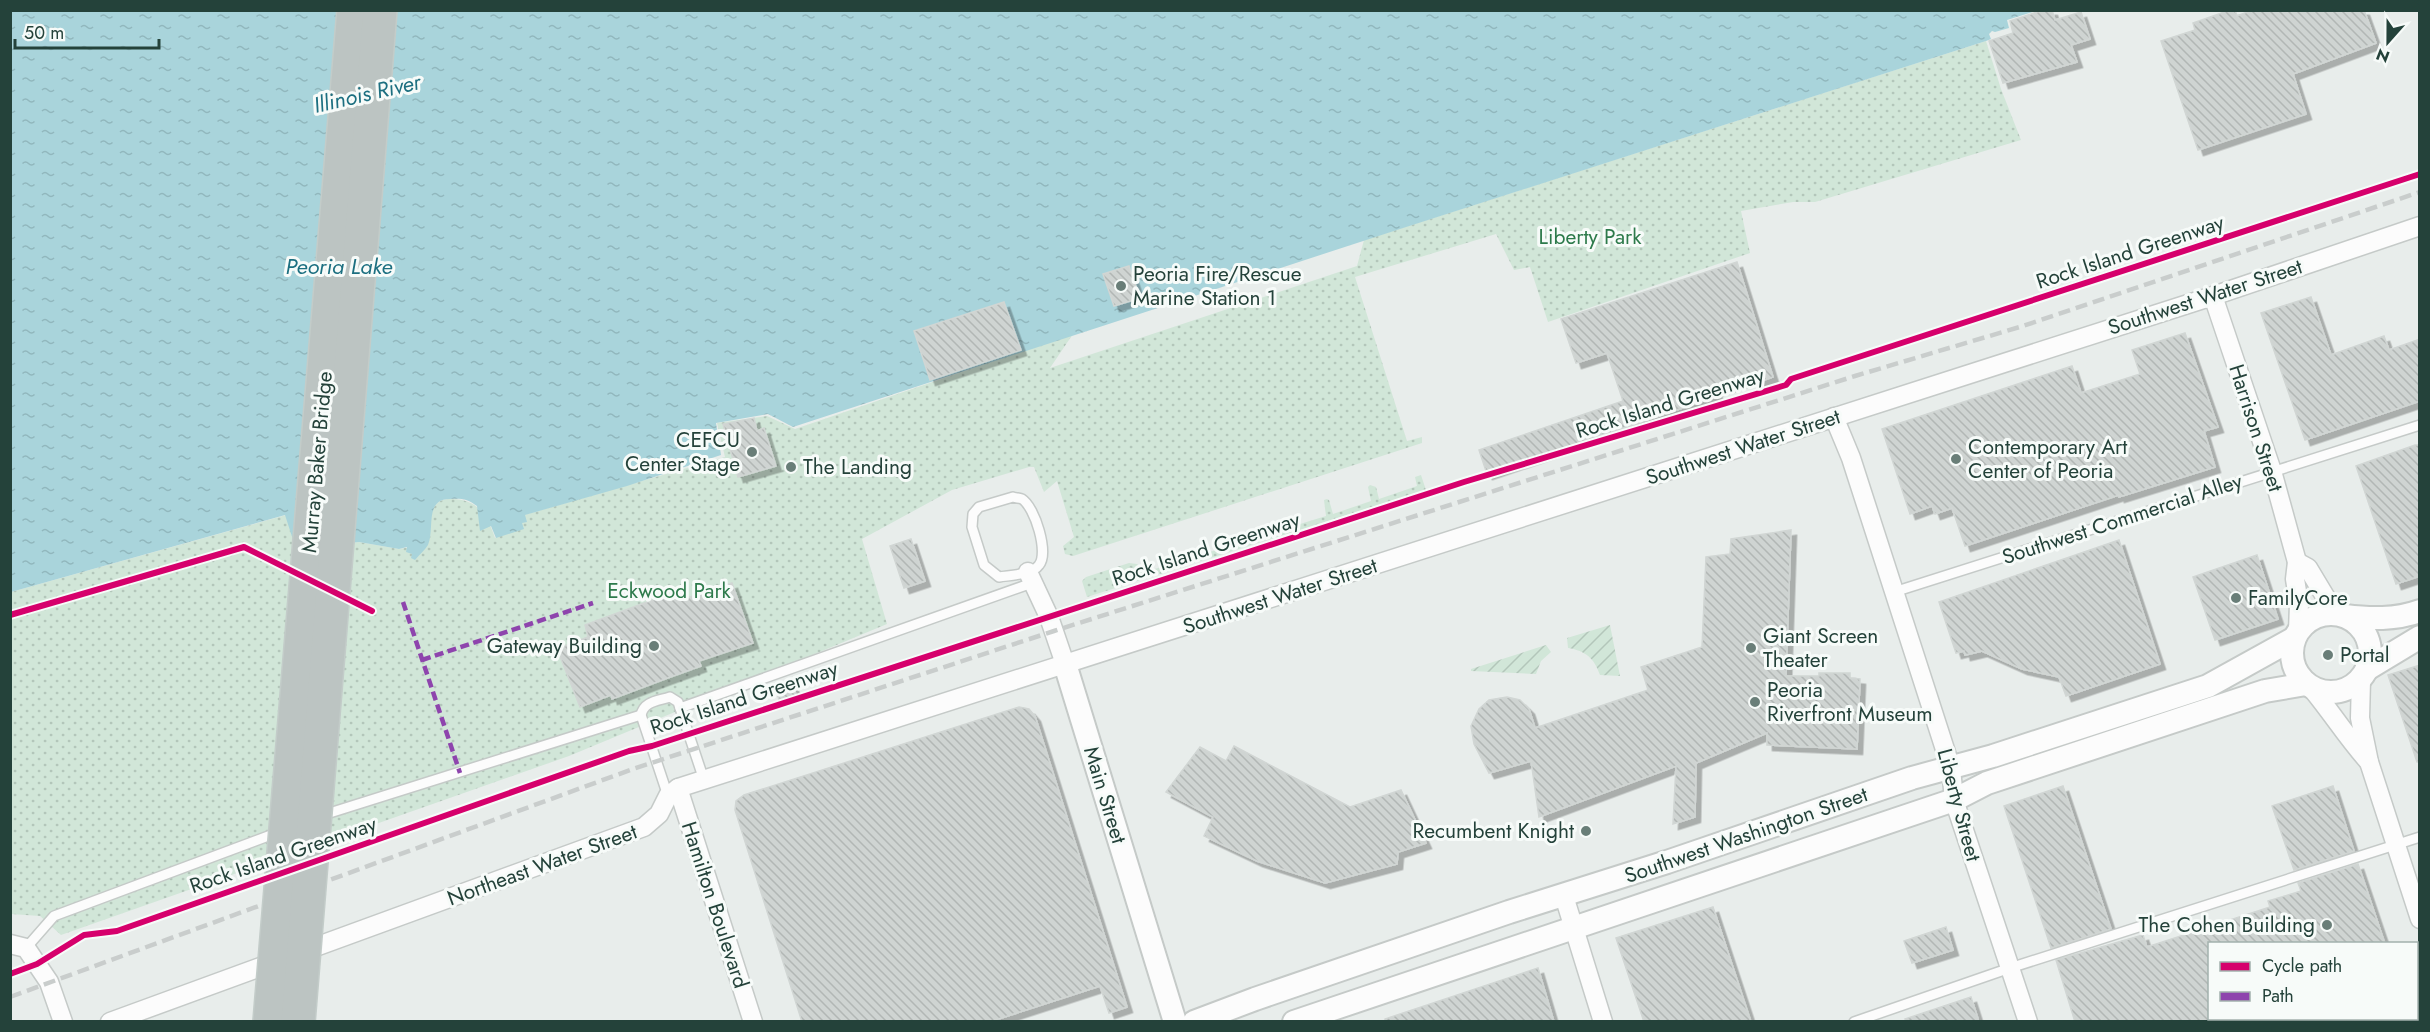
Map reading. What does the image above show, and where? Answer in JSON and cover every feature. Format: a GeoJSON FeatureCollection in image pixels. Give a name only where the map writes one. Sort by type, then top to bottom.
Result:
{"type":"FeatureCollection","features":[{"type":"Feature","properties":{"kind":"highway","name":"Murray Baker Bridge"},"geometry":{"type":"LineString","coordinates":[[270,1022],[354,10]]}},
{"type":"Feature","properties":{"kind":"highway","name":"Murray Baker Bridge"},"geometry":{"type":"LineString","coordinates":[[298,1022],[380,10]]}},
{"type":"Feature","properties":{"kind":"street","name":"Southwest Water Street"},"geometry":{"type":"LineString","coordinates":[[1065,664],[2212,296],[2420,226]]}},
{"type":"Feature","properties":{"kind":"street","name":"Harrison Street"},"geometry":{"type":"LineString","coordinates":[[2212,296],[2272,471],[2297,562],[2295,579],[2299,604],[2295,635]]}},
{"type":"Feature","properties":{"kind":"street","name":"Liberty Street"},"geometry":{"type":"LineString","coordinates":[[1834,417],[1851,458],[1951,768],[1954,800],[2028,1022]]}},
{"type":"Feature","properties":{"kind":"street","name":"Harrison Street"},"geometry":{"type":"LineString","coordinates":[[2297,562],[2308,568],[2340,615]]}},
{"type":"Feature","properties":{"kind":"street","name":"Main Street"},"geometry":{"type":"LineString","coordinates":[[1030,578],[1049,617],[1065,664],[1175,1022]]}},
{"type":"Feature","properties":{"kind":"street"},"geometry":{"type":"LineString","coordinates":[[2369,762],[2353,745],[2329,709],[2294,670],[2291,656],[2295,635],[2307,621],[2319,615],[2374,619],[2406,616],[2420,611]]}},
{"type":"Feature","properties":{"kind":"street"},"geometry":{"type":"LineString","coordinates":[[2340,615],[2356,623],[2367,638],[2370,657],[2364,674],[2360,718],[2369,762],[2420,919]]}},
{"type":"Feature","properties":{"kind":"street","name":"Southwest Washington Street"},"geometry":{"type":"LineString","coordinates":[[1194,1022],[1509,912],[1564,896],[1912,778],[1951,768],[2208,686],[2295,635]]}},
{"type":"Feature","properties":{"kind":"street"},"geometry":{"type":"LineString","coordinates":[[2309,687],[2325,693],[2351,688],[2364,674],[2395,650],[2420,637]]}},
{"type":"Feature","properties":{"kind":"street"},"geometry":{"type":"LineString","coordinates":[[673,792],[1065,664]]}},
{"type":"Feature","properties":{"kind":"street","name":"Southwest Washington Street"},"geometry":{"type":"LineString","coordinates":[[1294,1022],[1954,800],[1987,783],[2265,692],[2309,687]]}},
{"type":"Feature","properties":{"kind":"street","name":"Northeast Water Street"},"geometry":{"type":"LineString","coordinates":[[110,1022],[644,827],[659,814],[673,792]]}},
{"type":"Feature","properties":{"kind":"street","name":"Hamilton Boulevard"},"geometry":{"type":"LineString","coordinates":[[673,792],[753,1022]]}},
{"type":"Feature","properties":{"kind":"street"},"geometry":{"type":"LineString","coordinates":[[1564,896],[1603,1022]]}},
{"type":"Feature","properties":{"kind":"street"},"geometry":{"type":"LineString","coordinates":[[18,946],[49,982],[63,1022]]}},
{"type":"Feature","properties":{"kind":"lane","name":"Southwest Commercial Alley"},"geometry":{"type":"LineString","coordinates":[[1894,592],[2420,425]]}},
{"type":"Feature","properties":{"kind":"lane"},"geometry":{"type":"LineString","coordinates":[[680,708],[1030,578],[1044,557],[1043,543],[1029,506],[1022,499],[1013,497],[980,507],[973,514],[972,528],[984,565],[999,577],[1030,578]]}},
{"type":"Feature","properties":{"kind":"lane"},"geometry":{"type":"LineString","coordinates":[[18,946],[54,916],[321,816],[641,715],[646,705],[670,697],[676,699],[680,708],[704,780]]}},
{"type":"Feature","properties":{"kind":"lane"},"geometry":{"type":"LineString","coordinates":[[641,715],[673,792]]}},
{"type":"Feature","properties":{"kind":"lane"},"geometry":{"type":"LineString","coordinates":[[1854,1022],[2010,968],[2420,837]]}},
{"type":"Feature","properties":{"kind":"green space"},"geometry":{"type":"Polygon","coordinates":[[[1986,41],[2001,89],[2021,140],[1815,202],[1793,202],[1741,211],[1750,253],[1548,322],[1530,267],[1514,270],[1496,234],[1355,277],[1407,441],[1422,437],[1422,443],[1073,556],[1065,554],[1063,546],[1074,537],[1057,481],[1044,492],[1034,467],[952,490],[862,539],[887,624],[569,756],[61,935],[40,916],[11,914],[11,592],[286,515],[296,549],[359,542],[399,549],[428,544],[430,520],[434,507],[443,500],[459,499],[479,509],[495,538],[521,523],[524,515],[725,457],[717,423],[767,416],[795,429],[1073,334],[1050,368],[1357,266],[1364,240],[1986,41]]]}},
{"type":"Feature","properties":{"kind":"green space"},"geometry":{"type":"Polygon","coordinates":[[[1421,475],[1426,490],[1087,597],[1082,581],[1086,577],[1129,563],[1137,564],[1145,572],[1326,516],[1324,500],[1327,499],[1333,514],[1371,501],[1368,487],[1370,485],[1376,487],[1379,499],[1417,486],[1415,477],[1421,475]]]}},
{"type":"Feature","properties":{"kind":"green space"},"geometry":{"type":"Polygon","coordinates":[[[1610,625],[1620,676],[1600,675],[1588,656],[1568,648],[1567,638],[1610,625]]]}},
{"type":"Feature","properties":{"kind":"green space"},"geometry":{"type":"Polygon","coordinates":[[[1546,645],[1551,652],[1541,661],[1536,674],[1471,671],[1471,669],[1546,645]]]}},
{"type":"Feature","properties":{"kind":"water","name":"Peoria Lake"},"geometry":{"type":"Polygon","coordinates":[[[11,11],[2036,11],[2007,20],[2009,28],[1992,31],[1989,34],[1991,39],[1986,41],[793,427],[768,414],[716,423],[721,455],[627,486],[525,515],[527,522],[522,523],[524,529],[496,538],[491,526],[480,531],[477,506],[461,499],[442,500],[433,509],[428,545],[415,560],[411,558],[412,554],[406,552],[407,547],[399,549],[359,542],[296,549],[285,515],[11,592],[11,11]]]}},
{"type":"Feature","properties":{"kind":"building"},"geometry":{"type":"Polygon","coordinates":[[[2043,10],[2052,10],[2055,20],[2081,12],[2090,39],[2071,45],[2077,62],[2003,83],[1989,41],[2013,33],[2010,21],[2043,10]]]}},
{"type":"Feature","properties":{"kind":"building"},"geometry":{"type":"Polygon","coordinates":[[[2235,10],[2237,16],[2252,10],[2364,10],[2376,43],[2293,74],[2306,114],[2198,150],[2161,41],[2195,30],[2193,23],[2235,10]]]}},
{"type":"Feature","properties":{"kind":"building"},"geometry":{"type":"Polygon","coordinates":[[[1737,262],[1773,377],[1755,383],[1753,378],[1716,391],[1718,396],[1487,474],[1479,450],[1623,401],[1607,353],[1576,363],[1561,319],[1737,262]]]}},
{"type":"Feature","properties":{"kind":"building","name":"Peoria Fire/Rescue Marine Station 1"},"geometry":{"type":"Polygon","coordinates":[[[1129,266],[1140,298],[1114,306],[1103,274],[1129,266]]]}},
{"type":"Feature","properties":{"kind":"building"},"geometry":{"type":"Polygon","coordinates":[[[2311,297],[2331,355],[2384,336],[2389,350],[2420,339],[2420,401],[2305,440],[2261,313],[2311,297]]]}},
{"type":"Feature","properties":{"kind":"building"},"geometry":{"type":"Polygon","coordinates":[[[1004,302],[1021,350],[930,380],[914,331],[1004,302]]]}},
{"type":"Feature","properties":{"kind":"building"},"geometry":{"type":"Polygon","coordinates":[[[2185,333],[2218,427],[2204,431],[2215,467],[2119,497],[2119,495],[1965,546],[1952,508],[1935,514],[1932,506],[1910,514],[1882,429],[2072,366],[2081,393],[2140,374],[2132,350],[2185,333]]]}},
{"type":"Feature","properties":{"kind":"building","name":"CEFCU Center Stage"},"geometry":{"type":"Polygon","coordinates":[[[754,418],[757,431],[764,428],[776,466],[738,477],[723,424],[754,418]]]}},
{"type":"Feature","properties":{"kind":"building"},"geometry":{"type":"Polygon","coordinates":[[[2420,445],[2420,576],[2396,584],[2356,466],[2420,445]]]}},
{"type":"Feature","properties":{"kind":"building"},"geometry":{"type":"Polygon","coordinates":[[[1791,530],[1786,676],[1850,673],[1850,678],[1860,679],[1857,749],[1767,745],[1767,733],[1696,763],[1695,817],[1673,824],[1676,766],[1539,817],[1531,761],[1489,773],[1474,744],[1471,726],[1479,709],[1489,700],[1507,697],[1520,700],[1529,709],[1535,728],[1648,690],[1641,667],[1702,647],[1706,557],[1730,554],[1731,539],[1791,530]]]}},
{"type":"Feature","properties":{"kind":"building"},"geometry":{"type":"Polygon","coordinates":[[[911,539],[925,581],[904,588],[890,546],[911,539]]]}},
{"type":"Feature","properties":{"kind":"building"},"geometry":{"type":"Polygon","coordinates":[[[2119,540],[2160,664],[2066,696],[2059,677],[2022,669],[1982,651],[1965,655],[1964,651],[1956,653],[1939,602],[2119,540]]]}},
{"type":"Feature","properties":{"kind":"building","name":"FamilyCore"},"geometry":{"type":"Polygon","coordinates":[[[2257,555],[2278,619],[2215,640],[2193,577],[2257,555]]]}},
{"type":"Feature","properties":{"kind":"building","name":"Gateway Building"},"geometry":{"type":"Polygon","coordinates":[[[732,583],[753,643],[699,661],[701,666],[612,699],[611,695],[580,707],[557,649],[588,637],[585,625],[674,592],[678,601],[732,583]]]}},
{"type":"Feature","properties":{"kind":"building"},"geometry":{"type":"Polygon","coordinates":[[[2420,665],[2420,762],[2417,762],[2388,675],[2420,665]]]}},
{"type":"Feature","properties":{"kind":"building"},"geometry":{"type":"Polygon","coordinates":[[[791,680],[796,695],[779,700],[775,685],[791,680]]]}},
{"type":"Feature","properties":{"kind":"building"},"geometry":{"type":"Polygon","coordinates":[[[1019,707],[1029,709],[1035,716],[1127,1007],[1109,1013],[1100,986],[989,1022],[802,1022],[735,810],[736,801],[744,795],[1019,707]]]}},
{"type":"Feature","properties":{"kind":"building"},"geometry":{"type":"Polygon","coordinates":[[[1234,746],[1350,807],[1401,790],[1426,843],[1398,852],[1397,864],[1325,883],[1257,861],[1204,836],[1213,817],[1166,792],[1200,747],[1226,761],[1234,746]]]}},
{"type":"Feature","properties":{"kind":"building"},"geometry":{"type":"Polygon","coordinates":[[[2063,786],[2111,929],[2051,948],[2004,806],[2063,786]]]}},
{"type":"Feature","properties":{"kind":"building"},"geometry":{"type":"Polygon","coordinates":[[[2333,786],[2354,851],[2294,870],[2272,806],[2333,786]]]}},
{"type":"Feature","properties":{"kind":"building"},"geometry":{"type":"Polygon","coordinates":[[[2358,864],[2384,942],[2208,942],[2208,1020],[2210,1022],[2075,1022],[2056,960],[2143,935],[2147,947],[2270,907],[2268,901],[2301,891],[2298,883],[2358,864]]]}},
{"type":"Feature","properties":{"kind":"building"},"geometry":{"type":"Polygon","coordinates":[[[1713,907],[1751,1022],[1644,1022],[1616,938],[1713,907]]]}},
{"type":"Feature","properties":{"kind":"building"},"geometry":{"type":"Polygon","coordinates":[[[1946,927],[1953,950],[1912,963],[1904,941],[1946,927]]]}},
{"type":"Feature","properties":{"kind":"building"},"geometry":{"type":"Polygon","coordinates":[[[1538,968],[1554,1022],[1385,1022],[1385,1019],[1538,968]]]}},
{"type":"Feature","properties":{"kind":"building"},"geometry":{"type":"Polygon","coordinates":[[[1971,997],[1979,1022],[1906,1022],[1905,1019],[1971,997]]]}},
{"type":"Feature","properties":{"kind":"railway"},"geometry":{"type":"LineString","coordinates":[[10,997],[633,769],[1054,631],[1855,376],[2023,326],[2420,192]]}},
{"type":"Feature","properties":{"kind":"marked path"},"geometry":{"type":"LineString","coordinates":[[403,602],[460,773]]}},
{"type":"Feature","properties":{"kind":"marked path"},"geometry":{"type":"LineString","coordinates":[[422,660],[593,603]]}},
{"type":"Feature","properties":{"kind":"cycle path","name":"Rock Island Greenway"},"geometry":{"type":"LineString","coordinates":[[10,974],[37,964],[84,935],[117,931],[629,751],[652,746],[1464,482],[1786,385],[1791,379],[2420,174]]}},
{"type":"Feature","properties":{"kind":"cycle path"},"geometry":{"type":"LineString","coordinates":[[10,615],[244,547],[372,611]]}},
{"type":"Feature","properties":{"kind":"place","name":"Peoria Fire/Rescue Marine Station 1"},"geometry":{"type":"Point","coordinates":[1121,286]}},
{"type":"Feature","properties":{"kind":"place","name":"CEFCU Center Stage"},"geometry":{"type":"Point","coordinates":[752,452]}},
{"type":"Feature","properties":{"kind":"place","name":"Contemporary Art Center of Peoria"},"geometry":{"type":"Point","coordinates":[1956,459]}},
{"type":"Feature","properties":{"kind":"place","name":"The Landing"},"geometry":{"type":"Point","coordinates":[791,467]}},
{"type":"Feature","properties":{"kind":"place","name":"FamilyCore"},"geometry":{"type":"Point","coordinates":[2236,598]}},
{"type":"Feature","properties":{"kind":"place","name":"Gateway Building"},"geometry":{"type":"Point","coordinates":[654,646]}},
{"type":"Feature","properties":{"kind":"place","name":"Giant Screen Theater"},"geometry":{"type":"Point","coordinates":[1751,648]}},
{"type":"Feature","properties":{"kind":"place","name":"Portal"},"geometry":{"type":"Point","coordinates":[2328,655]}},
{"type":"Feature","properties":{"kind":"place","name":"Peoria Riverfront Museum"},"geometry":{"type":"Point","coordinates":[1755,702]}},
{"type":"Feature","properties":{"kind":"place","name":"Recumbent Knight"},"geometry":{"type":"Point","coordinates":[1586,831]}},
{"type":"Feature","properties":{"kind":"place","name":"The Cohen Building"},"geometry":{"type":"Point","coordinates":[2327,925]}},
{"type":"Feature","properties":{"kind":"water label","name":"Illinois River"},"geometry":{"type":"Point","coordinates":[367,93]}},
{"type":"Feature","properties":{"kind":"park label","name":"Liberty Park"},"geometry":{"type":"Point","coordinates":[1590,237]}},
{"type":"Feature","properties":{"kind":"park label","name":"Eckwood Park"},"geometry":{"type":"Point","coordinates":[669,591]}}]}
